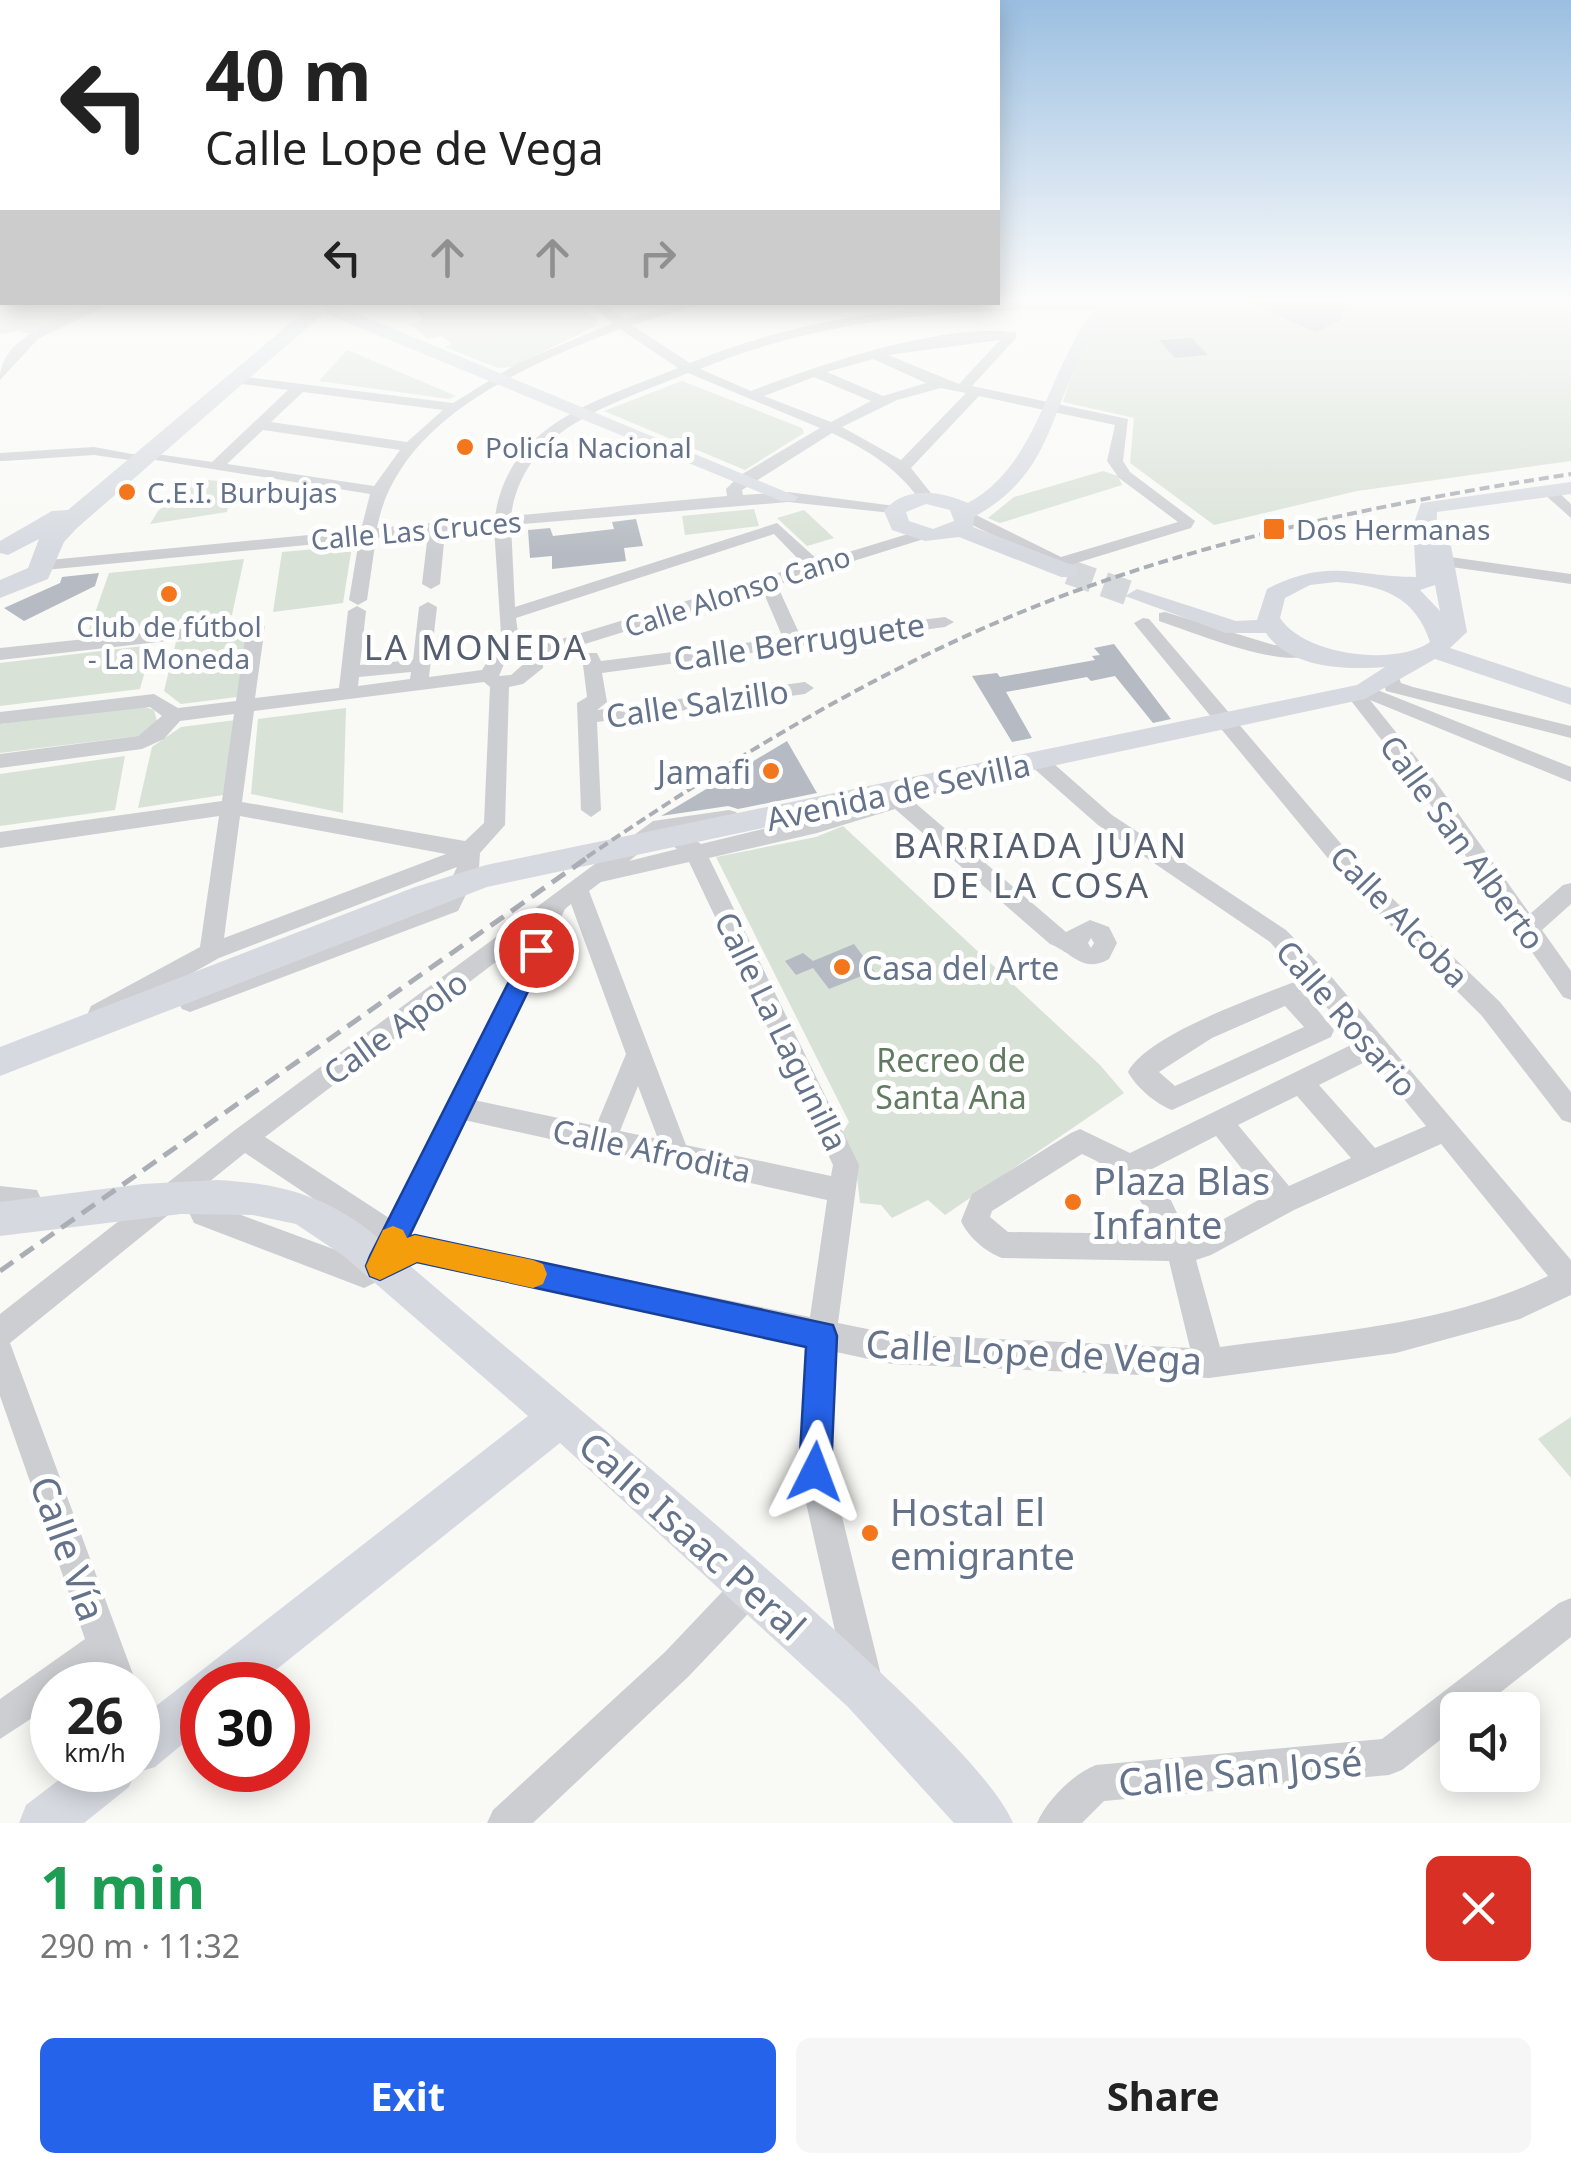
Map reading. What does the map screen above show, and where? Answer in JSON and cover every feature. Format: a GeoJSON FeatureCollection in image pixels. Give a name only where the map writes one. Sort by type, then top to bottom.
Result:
{"type":"FeatureCollection","features":[{"type":"Feature","properties":{"kind":"main road"},"geometry":{"type":"LineString","coordinates":[[0,590],[29,580],[68,523],[221,386]]}},
{"type":"Feature","properties":{"kind":"main road"},"geometry":{"type":"LineString","coordinates":[[4,548],[55,521],[231,386]]}},
{"type":"Feature","properties":{"kind":"main road"},"geometry":{"type":"LineString","coordinates":[[4,548],[30,547],[44,559]]}},
{"type":"Feature","properties":{"kind":"street"},"geometry":{"type":"LineString","coordinates":[[285,386],[452,408]]}},
{"type":"Feature","properties":{"kind":"street"},"geometry":{"type":"LineString","coordinates":[[348,694],[378,491],[410,447],[452,408],[490,386]]}},
{"type":"Feature","properties":{"kind":"street"},"geometry":{"type":"LineString","coordinates":[[515,386],[788,498]]}},
{"type":"Feature","properties":{"kind":"street"},"geometry":{"type":"LineString","coordinates":[[510,651],[504,522],[510,480],[536,442],[581,413],[646,386]]}},
{"type":"Feature","properties":{"kind":"street"},"geometry":{"type":"LineString","coordinates":[[732,386],[831,428],[901,469],[920,484],[926,497]]}},
{"type":"Feature","properties":{"kind":"street"},"geometry":{"type":"LineString","coordinates":[[753,395],[775,386]]}},
{"type":"Feature","properties":{"kind":"street"},"geometry":{"type":"LineString","coordinates":[[848,386],[886,402]]}},
{"type":"Feature","properties":{"kind":"street"},"geometry":{"type":"LineString","coordinates":[[735,501],[734,489],[744,480],[831,428],[926,386]]}},
{"type":"Feature","properties":{"kind":"street"},"geometry":{"type":"LineString","coordinates":[[950,386],[1123,422],[1116,462],[1124,474],[1186,521],[1185,525],[1060,563],[963,519]]}},
{"type":"Feature","properties":{"kind":"street"},"geometry":{"type":"LineString","coordinates":[[901,469],[972,386]]}},
{"type":"Feature","properties":{"kind":"street"},"geometry":{"type":"LineString","coordinates":[[1061,386],[1024,471],[998,498],[963,519],[944,535],[905,524],[902,504],[926,497],[950,501],[963,519],[1069,572]]}},
{"type":"Feature","properties":{"kind":"street"},"geometry":{"type":"LineString","coordinates":[[216,466],[299,388]]}},
{"type":"Feature","properties":{"kind":"street"},"geometry":{"type":"LineString","coordinates":[[259,425],[410,447]]}},
{"type":"Feature","properties":{"kind":"street"},"geometry":{"type":"LineString","coordinates":[[4,457],[94,451],[378,491]]}},
{"type":"Feature","properties":{"kind":"street"},"geometry":{"type":"LineString","coordinates":[[694,503],[723,494],[729,483],[722,472]]}},
{"type":"Feature","properties":{"kind":"street"},"geometry":{"type":"LineString","coordinates":[[1271,626],[1269,614],[1276,594],[1305,579],[1336,574],[1379,577],[1412,585],[1426,582],[1432,569],[1421,520],[1428,507],[1561,489],[1571,513]]}},
{"type":"Feature","properties":{"kind":"street","name":"Calle Las Cruces"},"geometry":{"type":"LineString","coordinates":[[44,559],[437,530],[694,503],[788,498],[905,524]]}},
{"type":"Feature","properties":{"kind":"street"},"geometry":{"type":"LineString","coordinates":[[1165,617],[1273,651],[1362,661],[1433,649],[1455,632],[1433,512],[1436,504]]}},
{"type":"Feature","properties":{"kind":"street","name":"Calle Alonso Cano"},"geometry":{"type":"LineString","coordinates":[[533,654],[883,543],[905,524]]}},
{"type":"Feature","properties":{"kind":"street"},"geometry":{"type":"LineString","coordinates":[[507,615],[777,528],[814,566]]}},
{"type":"Feature","properties":{"kind":"street"},"geometry":{"type":"LineString","coordinates":[[431,584],[437,530]]}},
{"type":"Feature","properties":{"kind":"street"},"geometry":{"type":"LineString","coordinates":[[1443,561],[1571,579]]}},
{"type":"Feature","properties":{"kind":"street"},"geometry":{"type":"LineString","coordinates":[[1379,577],[1436,615],[1433,649]]}},
{"type":"Feature","properties":{"kind":"street"},"geometry":{"type":"LineString","coordinates":[[765,582],[776,596],[794,643]]}},
{"type":"Feature","properties":{"kind":"street"},"geometry":{"type":"LineString","coordinates":[[1137,596],[1234,628],[1271,626],[1347,668],[1354,678],[1352,693],[1571,775]]}},
{"type":"Feature","properties":{"kind":"street"},"geometry":{"type":"LineString","coordinates":[[420,675],[428,608]]}},
{"type":"Feature","properties":{"kind":"street","name":"Calle Berruguete"},"geometry":{"type":"LineString","coordinates":[[593,668],[945,622]]}},
{"type":"Feature","properties":{"kind":"street","name":"Calle Alcoba"},"geometry":{"type":"LineString","coordinates":[[1143,623],[1358,880],[1491,1010],[1571,1112]]}},
{"type":"Feature","properties":{"kind":"street"},"geometry":{"type":"LineString","coordinates":[[0,654],[256,626],[211,952]]}},
{"type":"Feature","properties":{"kind":"street"},"geometry":{"type":"LineString","coordinates":[[589,638],[597,702],[587,703],[591,810]]}},
{"type":"Feature","properties":{"kind":"street"},"geometry":{"type":"LineString","coordinates":[[1433,649],[1571,697]]}},
{"type":"Feature","properties":{"kind":"street","name":"Avenida de Sevilla"},"geometry":{"type":"LineString","coordinates":[[0,1062],[486,876],[888,799],[943,781],[1352,693],[1390,677],[1433,649]]}},
{"type":"Feature","properties":{"kind":"street"},"geometry":{"type":"LineString","coordinates":[[0,840],[231,808],[470,850],[494,825],[494,680],[496,661],[510,651],[533,654],[536,664],[530,672],[494,680],[350,672]]}},
{"type":"Feature","properties":{"kind":"street"},"geometry":{"type":"LineString","coordinates":[[0,761],[142,742],[157,734],[174,716],[348,694],[420,675]]}},
{"type":"Feature","properties":{"kind":"street"},"geometry":{"type":"LineString","coordinates":[[1390,677],[1393,686],[1408,692],[1571,732]]}},
{"type":"Feature","properties":{"kind":"street","name":"Calle Salzillo"},"geometry":{"type":"LineString","coordinates":[[588,717],[805,688]]}},
{"type":"Feature","properties":{"kind":"street","name":"Calle San Alberto"},"geometry":{"type":"LineString","coordinates":[[1352,693],[1426,782],[1571,990]]}},
{"type":"Feature","properties":{"kind":"street"},"geometry":{"type":"LineString","coordinates":[[0,718],[154,700],[174,716]]}},
{"type":"Feature","properties":{"kind":"street","name":"Calle Rosario"},"geometry":{"type":"LineString","coordinates":[[1038,761],[1104,820],[1278,936],[1376,1045],[1570,1281]]}},
{"type":"Feature","properties":{"kind":"street"},"geometry":{"type":"LineString","coordinates":[[188,1183],[204,1214],[364,1274],[380,1266],[460,1108],[527,943],[555,908],[660,826],[943,781]]}},
{"type":"Feature","properties":{"kind":"street"},"geometry":{"type":"LineString","coordinates":[[585,884],[694,850],[877,812],[888,799],[1058,938],[1076,945]]}},
{"type":"Feature","properties":{"kind":"street"},"geometry":{"type":"LineString","coordinates":[[660,826],[694,850]]}},
{"type":"Feature","properties":{"kind":"street","name":"Avenida de Sevilla"},"geometry":{"type":"LineString","coordinates":[[45,1044],[116,1029],[450,905],[468,868],[470,850]]}},
{"type":"Feature","properties":{"kind":"street","name":"Avenida de Sevilla"},"geometry":{"type":"LineString","coordinates":[[45,1044],[211,952],[438,868],[470,850]]}},
{"type":"Feature","properties":{"kind":"street","name":"Calle La Lagunilla"},"geometry":{"type":"LineString","coordinates":[[694,850],[846,1164],[822,1336],[815,1472],[867,1692]]}},
{"type":"Feature","properties":{"kind":"street"},"geometry":{"type":"LineString","coordinates":[[585,884],[638,1056],[677,1155]]}},
{"type":"Feature","properties":{"kind":"street"},"geometry":{"type":"LineString","coordinates":[[1528,928],[1571,891]]}},
{"type":"Feature","properties":{"kind":"street","name":"Calle Apolo"},"geometry":{"type":"LineString","coordinates":[[244,1138],[527,943]]}},
{"type":"Feature","properties":{"kind":"street"},"geometry":{"type":"LineString","coordinates":[[1289,994],[1322,1030],[1172,1099],[1141,1072],[1166,1050],[1289,994],[1321,982]]}},
{"type":"Feature","properties":{"kind":"street"},"geometry":{"type":"LineString","coordinates":[[1132,1164],[1376,1045]]}},
{"type":"Feature","properties":{"kind":"street"},"geometry":{"type":"LineString","coordinates":[[604,1139],[638,1056]]}},
{"type":"Feature","properties":{"kind":"street"},"geometry":{"type":"LineString","coordinates":[[1300,1082],[1371,1162]]}},
{"type":"Feature","properties":{"kind":"street","name":"Calle Afrodita"},"geometry":{"type":"LineString","coordinates":[[460,1108],[844,1191]]}},
{"type":"Feature","properties":{"kind":"street"},"geometry":{"type":"LineString","coordinates":[[1220,1122],[1284,1200]]}},
{"type":"Feature","properties":{"kind":"street"},"geometry":{"type":"LineString","coordinates":[[1209,1363],[1176,1248],[1169,1216],[1132,1164],[1080,1141],[982,1203],[975,1221],[1002,1246],[1176,1248],[1201,1246],[1284,1200],[1444,1130]]}},
{"type":"Feature","properties":{"kind":"street"},"geometry":{"type":"LineString","coordinates":[[0,1333],[244,1138],[382,1229],[380,1266]]}},
{"type":"Feature","properties":{"kind":"street","name":"Calle Isaac Peral"},"geometry":{"type":"LineString","coordinates":[[9,1206],[197,1198],[250,1200],[288,1204],[344,1235],[561,1416],[751,1586],[867,1692],[988,1823]]}},
{"type":"Feature","properties":{"kind":"street","name":"Calle Lope de Vega"},"geometry":{"type":"LineString","coordinates":[[380,1266],[415,1248],[892,1348],[1209,1363],[1396,1338],[1520,1305],[1570,1281]]}},
{"type":"Feature","properties":{"kind":"street","name":"Calle Vía"},"geometry":{"type":"LineString","coordinates":[[0,1354],[110,1662]]}},
{"type":"Feature","properties":{"kind":"street"},"geometry":{"type":"LineString","coordinates":[[249,1662],[561,1416]]}},
{"type":"Feature","properties":{"kind":"street"},"geometry":{"type":"LineString","coordinates":[[506,1823],[677,1664],[751,1586]]}},
{"type":"Feature","properties":{"kind":"street","name":"Calle San José"},"geometry":{"type":"LineString","coordinates":[[1056,1823],[1096,1783],[1389,1758],[1566,1628]]}},
{"type":"Feature","properties":{"kind":"street"},"geometry":{"type":"LineString","coordinates":[[0,1722],[104,1646]]}},
{"type":"Feature","properties":{"kind":"street"},"geometry":{"type":"LineString","coordinates":[[160,1730],[180,1715]]}},
{"type":"Feature","properties":{"kind":"street"},"geometry":{"type":"LineString","coordinates":[[44,1823],[82,1792]]}},
{"type":"Feature","properties":{"kind":"green space"},"geometry":{"type":"Polygon","coordinates":[[[356,386],[432,386],[456,396],[449,399],[356,386]]]}},
{"type":"Feature","properties":{"kind":"green space"},"geometry":{"type":"Polygon","coordinates":[[[669,386],[695,386],[802,428],[804,433],[745,470],[604,411],[669,386]]]}},
{"type":"Feature","properties":{"kind":"green space"},"geometry":{"type":"Polygon","coordinates":[[[1068,386],[1571,386],[1571,461],[1357,491],[1214,525],[1130,463],[1134,418],[1063,402],[1068,386]]]}},
{"type":"Feature","properties":{"kind":"green space"},"geometry":{"type":"Polygon","coordinates":[[[1103,471],[1118,476],[1122,485],[1000,523],[988,518],[1014,497],[1103,471]]]}},
{"type":"Feature","properties":{"kind":"green space"},"geometry":{"type":"Polygon","coordinates":[[[194,479],[234,482],[227,512],[150,524],[158,511],[194,479]]]}},
{"type":"Feature","properties":{"kind":"green space"},"geometry":{"type":"Polygon","coordinates":[[[754,509],[759,526],[685,535],[682,516],[754,509]]]}},
{"type":"Feature","properties":{"kind":"green space"},"geometry":{"type":"Polygon","coordinates":[[[804,510],[834,538],[807,546],[777,518],[804,510]]]}},
{"type":"Feature","properties":{"kind":"green space"},"geometry":{"type":"Polygon","coordinates":[[[352,546],[343,603],[273,612],[282,552],[352,546]]]}},
{"type":"Feature","properties":{"kind":"green space","name":"Club de fútbol - La Moneda"},"geometry":{"type":"Polygon","coordinates":[[[244,559],[232,615],[88,633],[109,573],[244,559]]]}},
{"type":"Feature","properties":{"kind":"green space"},"geometry":{"type":"Polygon","coordinates":[[[247,635],[237,697],[181,704],[164,691],[176,642],[247,635]]]}},
{"type":"Feature","properties":{"kind":"green space"},"geometry":{"type":"Polygon","coordinates":[[[152,645],[140,689],[0,706],[0,663],[152,645]]]}},
{"type":"Feature","properties":{"kind":"green space"},"geometry":{"type":"Polygon","coordinates":[[[142,706],[154,710],[157,721],[138,736],[0,753],[0,724],[142,706]]]}},
{"type":"Feature","properties":{"kind":"green space"},"geometry":{"type":"Polygon","coordinates":[[[346,708],[343,813],[251,794],[258,719],[346,708]]]}},
{"type":"Feature","properties":{"kind":"green space"},"geometry":{"type":"Polygon","coordinates":[[[236,720],[223,795],[138,808],[152,747],[181,727],[236,720]]]}},
{"type":"Feature","properties":{"kind":"green space"},"geometry":{"type":"Polygon","coordinates":[[[125,756],[115,810],[0,826],[0,774],[125,756]]]}},
{"type":"Feature","properties":{"kind":"green space","name":"Recreo de Santa Ana"},"geometry":{"type":"Polygon","coordinates":[[[843,826],[1100,1065],[1124,1093],[945,1215],[928,1200],[892,1218],[881,1205],[860,1203],[855,1160],[841,1135],[849,1122],[716,857],[816,837],[843,826]]]}},
{"type":"Feature","properties":{"kind":"green space"},"geometry":{"type":"Polygon","coordinates":[[[1571,1417],[1571,1478],[1538,1439],[1571,1417]]]}},
{"type":"Feature","properties":{"kind":"building"},"geometry":{"type":"Polygon","coordinates":[[[636,519],[643,546],[624,548],[626,561],[552,569],[552,556],[530,558],[528,530],[550,528],[553,536],[614,529],[612,522],[636,519]]]}},
{"type":"Feature","properties":{"kind":"building"},"geometry":{"type":"Polygon","coordinates":[[[99,573],[95,586],[24,621],[4,608],[60,583],[62,577],[99,573]]]}},
{"type":"Feature","properties":{"kind":"building"},"geometry":{"type":"Polygon","coordinates":[[[1114,644],[1171,719],[1153,723],[1115,676],[1091,681],[1087,677],[1006,692],[1032,738],[1012,742],[972,676],[997,673],[1000,677],[1095,660],[1092,656],[1100,655],[1094,648],[1114,644]]]}},
{"type":"Feature","properties":{"kind":"building","name":"Jamafi"},"geometry":{"type":"Polygon","coordinates":[[[787,741],[817,793],[738,809],[728,806],[661,816],[787,741]]]}},
{"type":"Feature","properties":{"kind":"building","name":"Casa del Arte"},"geometry":{"type":"Polygon","coordinates":[[[854,944],[874,971],[829,989],[813,968],[796,975],[785,961],[803,953],[813,961],[854,944]]]}},
{"type":"Feature","properties":{"kind":"tunnel"},"geometry":{"type":"LineString","coordinates":[[1069,572],[1137,596]]}},
{"type":"Feature","properties":{"kind":"railway"},"geometry":{"type":"LineString","coordinates":[[587,857],[739,758],[844,697],[952,643],[1075,591],[1284,529],[1427,498],[1571,474]]}},
{"type":"Feature","properties":{"kind":"railway"},"geometry":{"type":"LineString","coordinates":[[0,1271],[591,855]]}},
{"type":"Feature","properties":{"kind":"slow traffic"},"geometry":{"type":"LineString","coordinates":[[393,1239],[380,1266],[415,1248],[533,1274]]}},
{"type":"Feature","properties":{"kind":"place","name":"Policía Nacional"},"geometry":{"type":"Point","coordinates":[465,447]}},
{"type":"Feature","properties":{"kind":"place","name":"C.E.I. Burbujas"},"geometry":{"type":"Point","coordinates":[127,492]}},
{"type":"Feature","properties":{"kind":"place","name":"Dos Hermanas"},"geometry":{"type":"Point","coordinates":[1274,529]}},
{"type":"Feature","properties":{"kind":"place","name":"Club de fútbol - La Moneda"},"geometry":{"type":"Point","coordinates":[169,594]}},
{"type":"Feature","properties":{"kind":"place","name":"Jamafi"},"geometry":{"type":"Point","coordinates":[771,771]}},
{"type":"Feature","properties":{"kind":"place","name":"Casa del Arte"},"geometry":{"type":"Point","coordinates":[842,967]}},
{"type":"Feature","properties":{"kind":"place","name":"Plaza Blas Infante"},"geometry":{"type":"Point","coordinates":[1073,1202]}},
{"type":"Feature","properties":{"kind":"place","name":"Hostal El emigrante"},"geometry":{"type":"Point","coordinates":[870,1533]}},
{"type":"Feature","properties":{"kind":"district","name":"LA MONEDA"},"geometry":{"type":"Point","coordinates":[476,646]}},
{"type":"Feature","properties":{"kind":"district","name":"BARRIADA JUAN DE LA COSA"},"geometry":{"type":"Point","coordinates":[1041,864]}},
{"type":"Feature","properties":{"kind":"route"},"geometry":{"type":"LineString","coordinates":[[536,950],[380,1266],[415,1248],[822,1336],[815,1472]]}}]}
